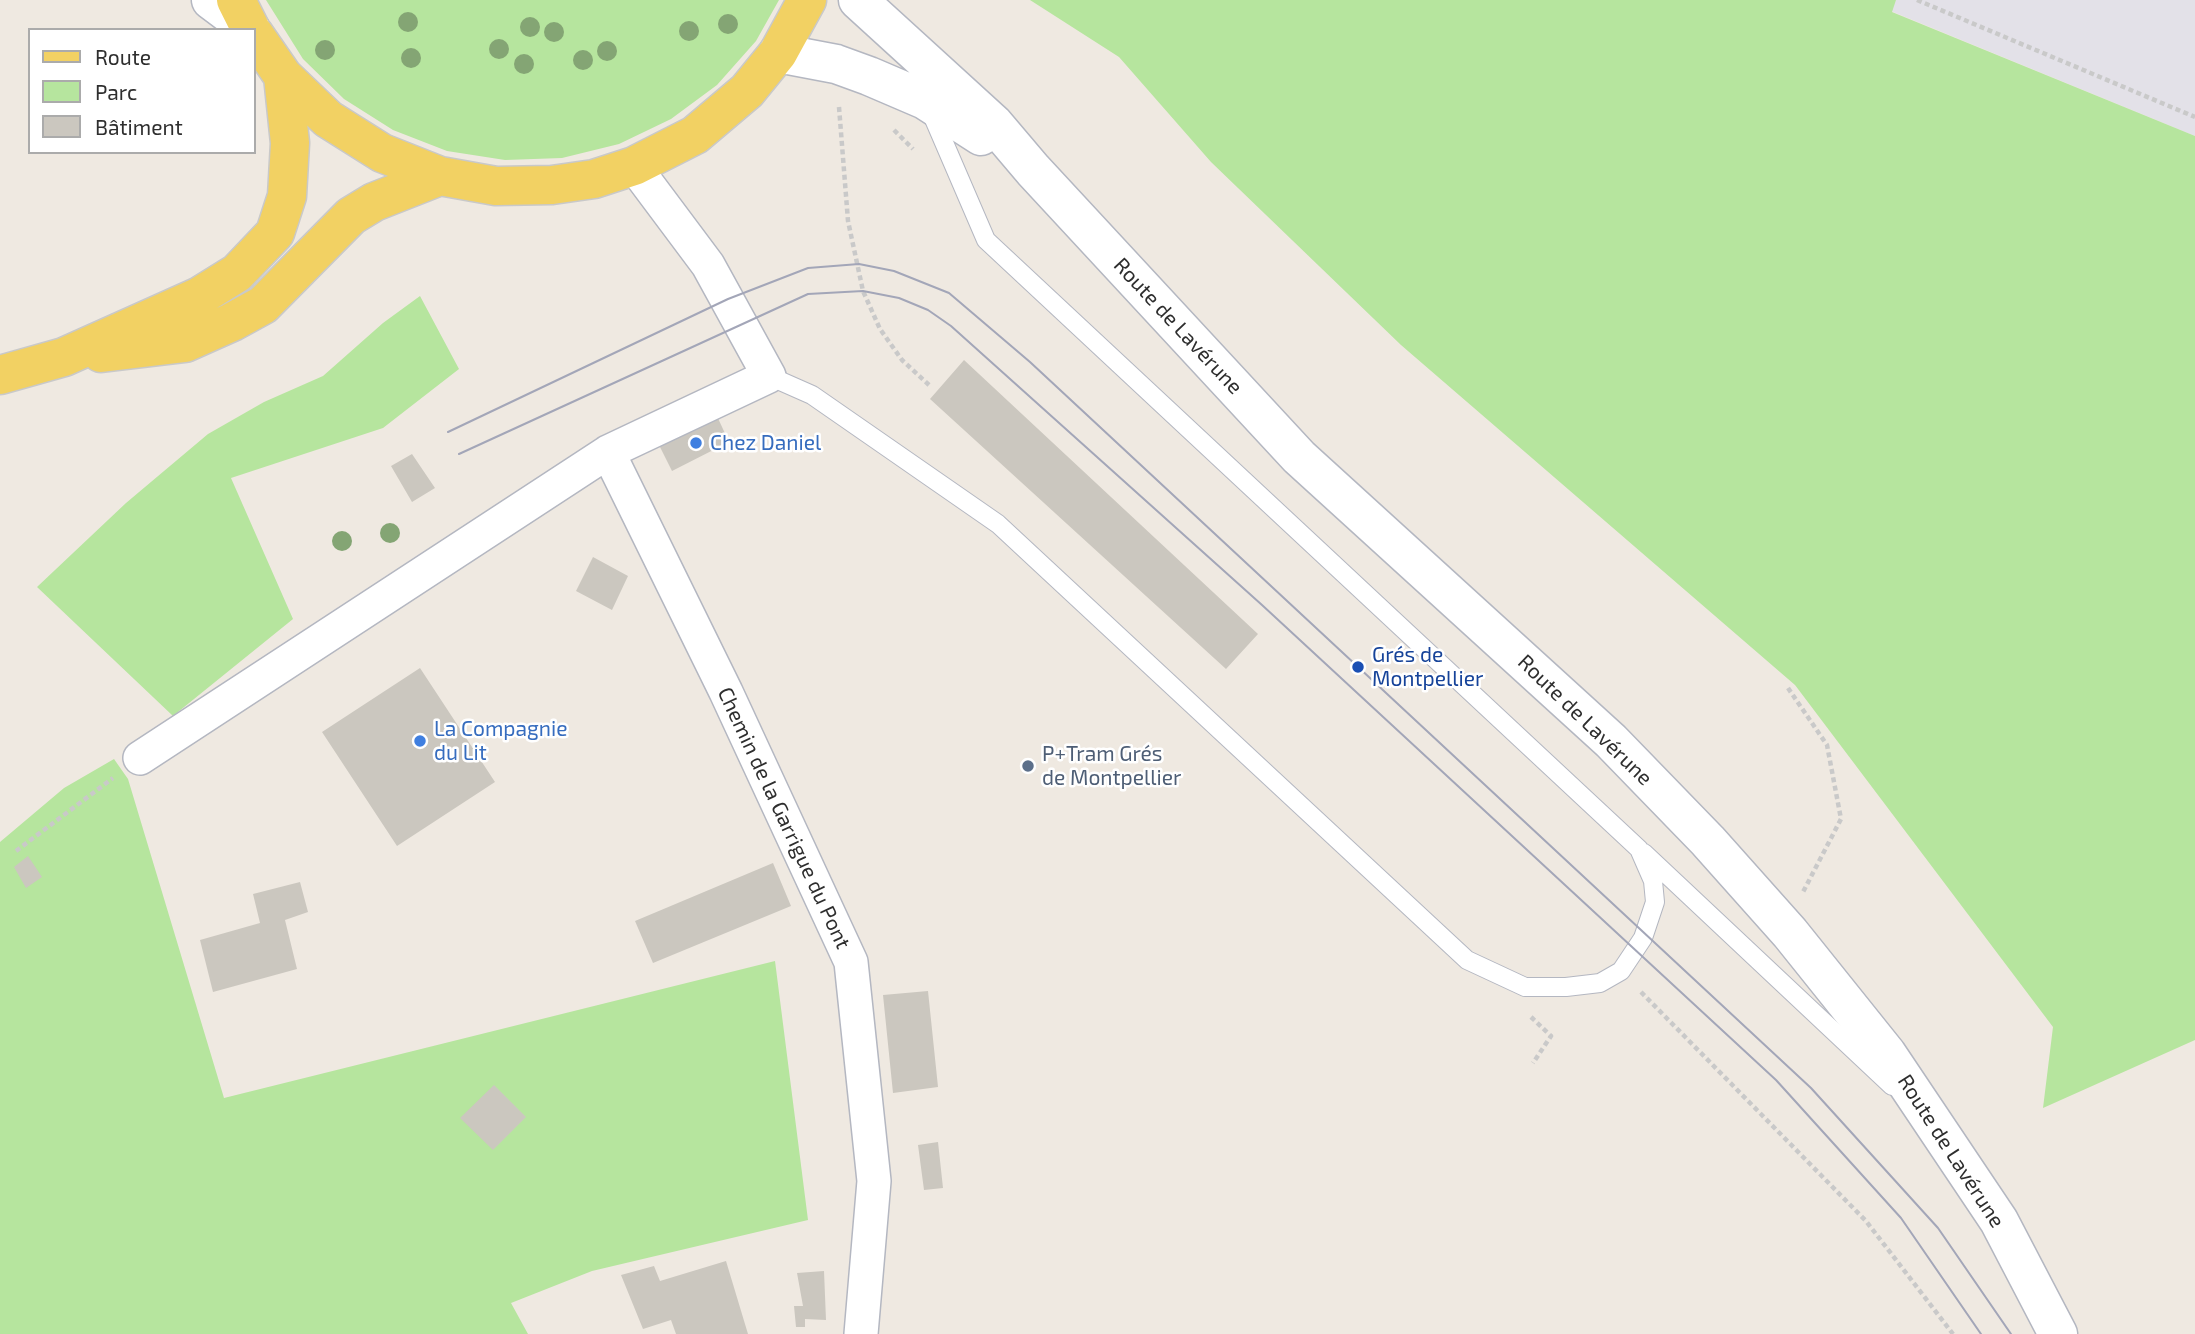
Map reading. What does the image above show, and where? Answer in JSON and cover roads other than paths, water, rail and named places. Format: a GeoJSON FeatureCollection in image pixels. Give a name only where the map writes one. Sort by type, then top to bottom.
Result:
{"type":"FeatureCollection","features":[{"type":"Feature","properties":{"kind":"main road"},"geometry":{"type":"LineString","coordinates":[[211,0],[248,28]]}},
{"type":"Feature","properties":{"kind":"main road"},"geometry":{"type":"LineString","coordinates":[[236,0],[250,28]]}},
{"type":"Feature","properties":{"kind":"main road"},"geometry":{"type":"LineString","coordinates":[[256,37],[283,76],[328,120],[382,153],[440,176],[496,186],[552,185],[594,178],[634,166],[695,135],[747,91],[778,54],[807,0]]}},
{"type":"Feature","properties":{"kind":"main road","name":"Route de Lavérune"},"geometry":{"type":"LineString","coordinates":[[858,0],[994,124],[1032,170],[1299,457],[1611,741],[1708,841],[1790,933],[1887,1054],[1999,1222],[2058,1334]]}},
{"type":"Feature","properties":{"kind":"main road","name":"Route de Lavérune"},"geometry":{"type":"LineString","coordinates":[[778,54],[836,64],[925,100],[1032,170]]}},
{"type":"Feature","properties":{"kind":"main road"},"geometry":{"type":"LineString","coordinates":[[64,357],[201,296],[237,273],[275,233],[287,196],[290,142],[283,76]]}},
{"type":"Feature","properties":{"kind":"main road"},"geometry":{"type":"LineString","coordinates":[[0,374],[64,357],[186,343],[262,305],[351,216],[374,202],[440,176]]}},
{"type":"Feature","properties":{"kind":"street"},"geometry":{"type":"LineString","coordinates":[[140,758],[608,452],[769,376],[708,265],[634,166]]}},
{"type":"Feature","properties":{"kind":"street","name":"Chemin de la Garrigue du Pont"},"geometry":{"type":"LineString","coordinates":[[608,452],[726,692],[851,962],[874,1181],[861,1334]]}},
{"type":"Feature","properties":{"kind":"lane"},"geometry":{"type":"LineString","coordinates":[[925,100],[986,240],[1937,1128]]}},
{"type":"Feature","properties":{"kind":"lane"},"geometry":{"type":"LineString","coordinates":[[769,376],[812,395],[998,524],[1467,960],[1525,986],[1566,987],[1600,983],[1621,971],[1643,938],[1655,902],[1653,881],[1639,849]]}},
{"type":"Feature","properties":{"kind":"tram line"},"geometry":{"type":"LineString","coordinates":[[448,432],[728,299],[808,268],[859,264],[894,271],[949,293],[1030,362],[1811,1088],[1938,1228],[2011,1334]]}},
{"type":"Feature","properties":{"kind":"tram line"},"geometry":{"type":"LineString","coordinates":[[459,454],[808,294],[863,291],[899,298],[928,310],[951,326],[1262,605],[1776,1080],[1901,1218],[1981,1334]]}},
{"type":"Feature","properties":{"kind":"place","name":"Chez Daniel"},"geometry":{"type":"Point","coordinates":[696,443]}},
{"type":"Feature","properties":{"kind":"place","name":"Grés de Montpellier"},"geometry":{"type":"Point","coordinates":[1358,667]}},
{"type":"Feature","properties":{"kind":"place","name":"La Compagnie du Lit"},"geometry":{"type":"Point","coordinates":[420,741]}},
{"type":"Feature","properties":{"kind":"place","name":"P+Tram Grés de Montpellier"},"geometry":{"type":"Point","coordinates":[1028,766]}}]}
